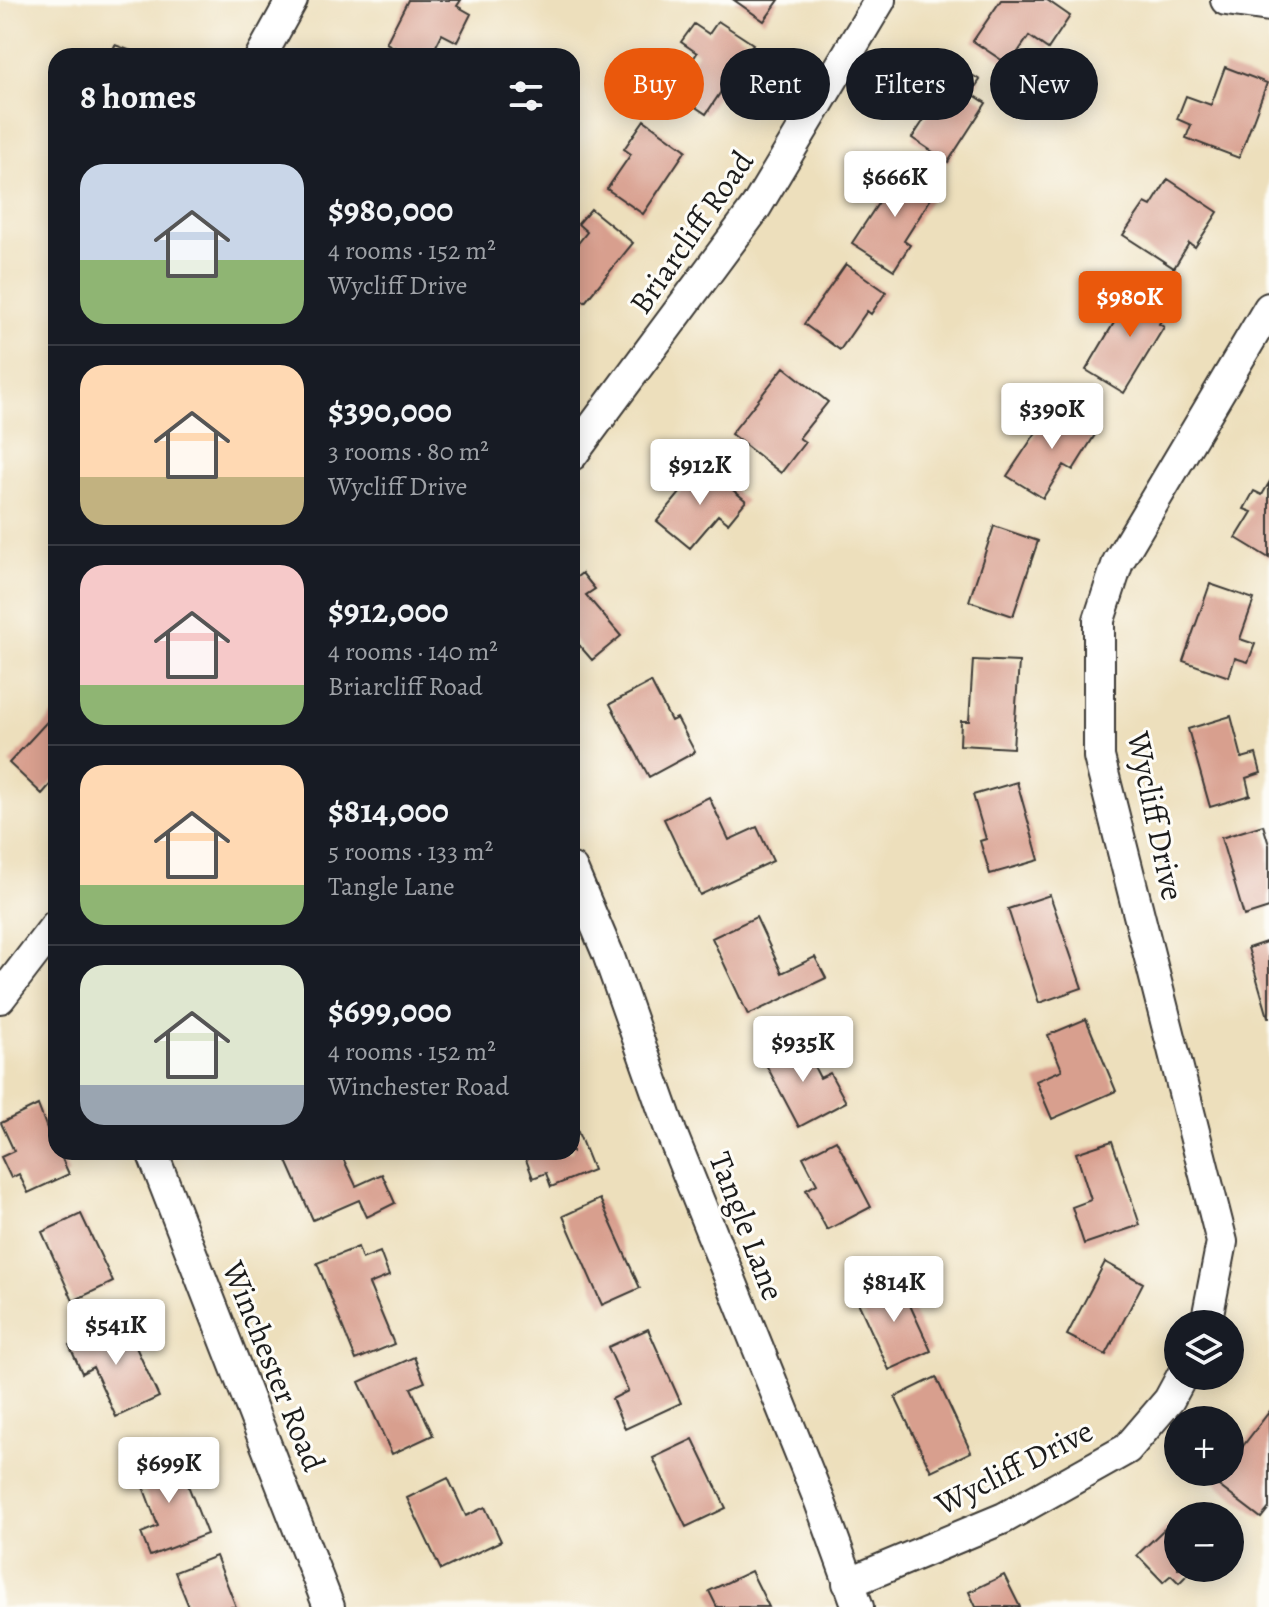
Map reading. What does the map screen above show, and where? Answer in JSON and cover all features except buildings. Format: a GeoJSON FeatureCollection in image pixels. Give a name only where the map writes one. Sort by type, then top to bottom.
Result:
{"type":"FeatureCollection","features":[{"type":"Feature","properties":{"kind":"street"},"geometry":{"type":"LineString","coordinates":[[265,48],[292,0]]}},
{"type":"Feature","properties":{"kind":"street","name":"Briarcliff Road"},"geometry":{"type":"LineString","coordinates":[[580,444],[756,207],[880,0]]}},
{"type":"Feature","properties":{"kind":"street"},"geometry":{"type":"LineString","coordinates":[[1226,0],[1269,6]]}},
{"type":"Feature","properties":{"kind":"street","name":"Wycliff Drive"},"geometry":{"type":"LineString","coordinates":[[1209,1310],[1222,1242],[1099,757],[1099,620],[1118,562],[1269,308]]}},
{"type":"Feature","properties":{"kind":"street","name":"Tangle Lane"},"geometry":{"type":"LineString","coordinates":[[580,888],[608,954],[671,1132],[820,1502],[853,1595]]}},
{"type":"Feature","properties":{"kind":"street"},"geometry":{"type":"LineString","coordinates":[[0,998],[48,935]]}},
{"type":"Feature","properties":{"kind":"street","name":"Winchester Road"},"geometry":{"type":"LineString","coordinates":[[155,1160],[329,1607]]}},
{"type":"Feature","properties":{"kind":"street","name":"Wycliff Drive"},"geometry":{"type":"LineString","coordinates":[[853,1595],[1004,1518],[1127,1449],[1174,1390]]}}]}
